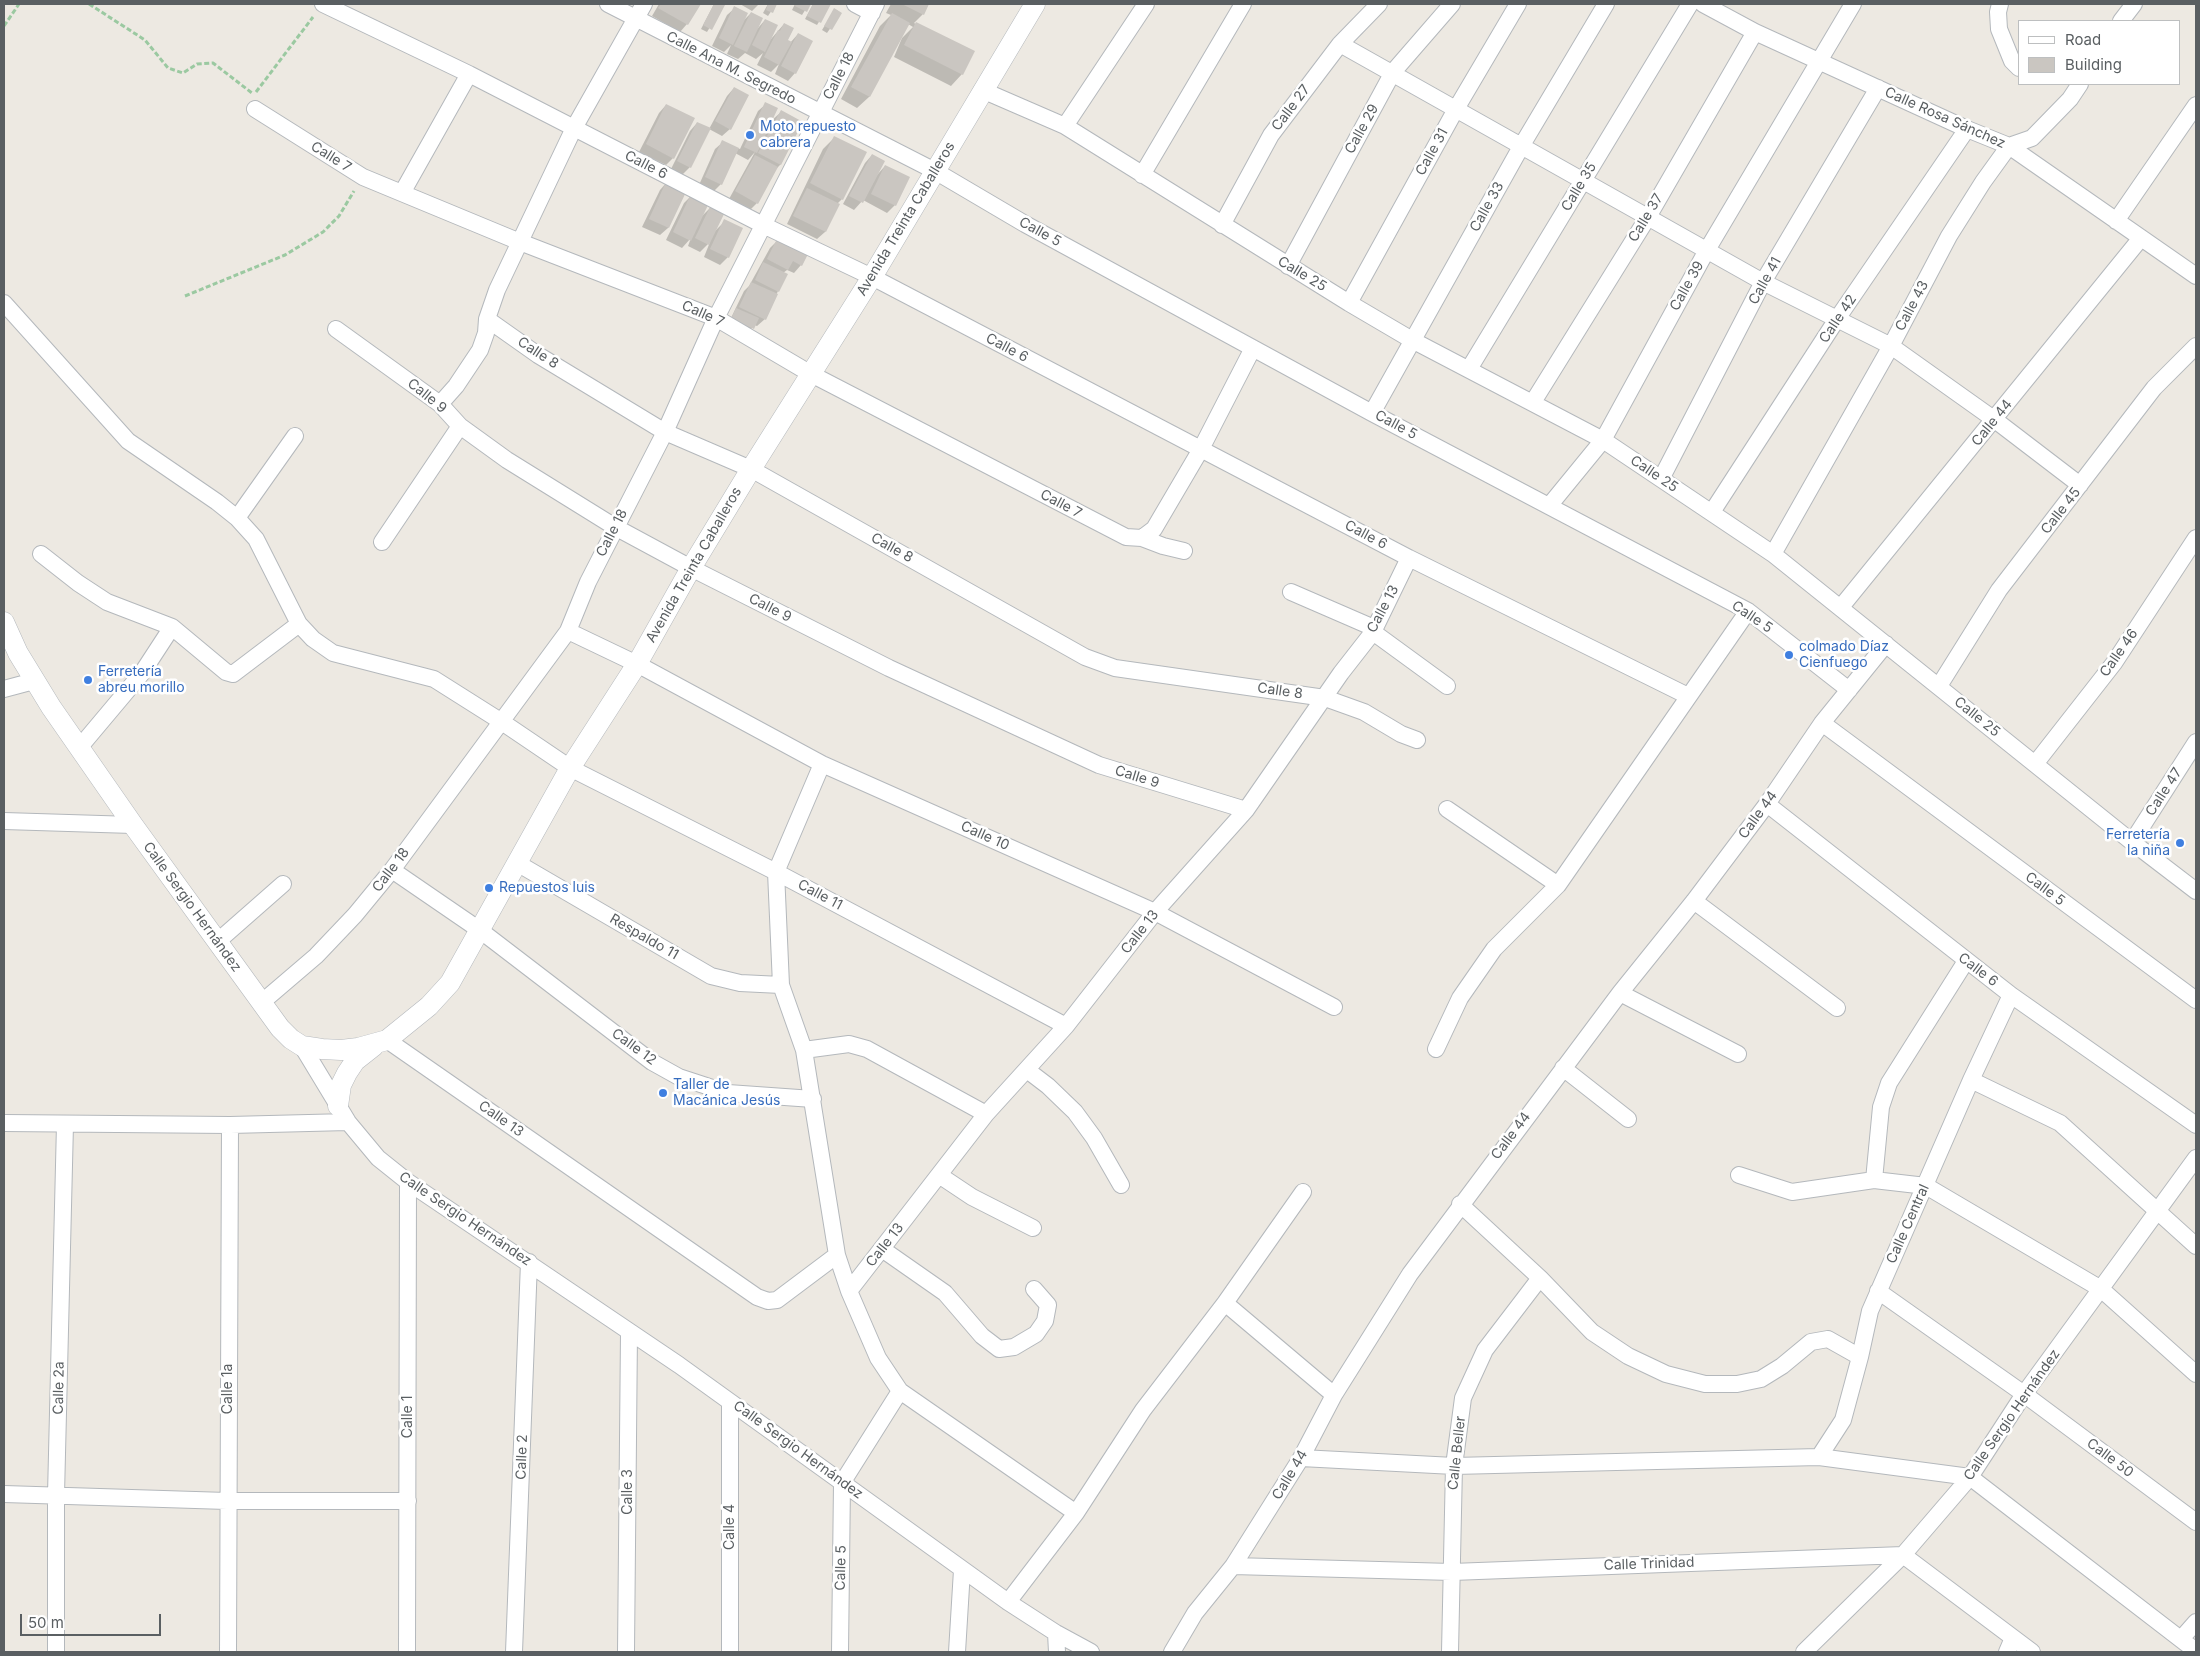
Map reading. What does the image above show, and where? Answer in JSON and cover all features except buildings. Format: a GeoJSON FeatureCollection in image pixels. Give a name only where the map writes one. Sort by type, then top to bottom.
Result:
{"type":"FeatureCollection","features":[{"type":"Feature","properties":{"kind":"street","name":"Calle Ana M. Segredo"},"geometry":{"type":"LineString","coordinates":[[608,4],[934,171]]}},
{"type":"Feature","properties":{"kind":"street"},"geometry":{"type":"LineString","coordinates":[[440,404],[456,386],[480,350],[486,333],[487,319],[497,290],[574,128],[644,4]]}},
{"type":"Feature","properties":{"kind":"street"},"geometry":{"type":"LineString","coordinates":[[855,4],[874,8]]}},
{"type":"Feature","properties":{"kind":"street","name":"Avenida Treinta Caballeros"},"geometry":{"type":"LineString","coordinates":[[302,1046],[340,1050],[381,1042],[430,1006],[450,983],[481,931],[570,768],[636,664],[751,469],[872,277],[1035,4]]}},
{"type":"Feature","properties":{"kind":"street"},"geometry":{"type":"LineString","coordinates":[[1064,126],[1146,4]]}},
{"type":"Feature","properties":{"kind":"street"},"geometry":{"type":"LineString","coordinates":[[1142,175],[1243,4]]}},
{"type":"Feature","properties":{"kind":"street","name":"Calle 27"},"geometry":{"type":"LineString","coordinates":[[1222,225],[1272,135],[1340,44],[1379,4]]}},
{"type":"Feature","properties":{"kind":"street","name":"Calle 29"},"geometry":{"type":"LineString","coordinates":[[1288,266],[1393,72],[1452,4]]}},
{"type":"Feature","properties":{"kind":"street","name":"Calle 31"},"geometry":{"type":"LineString","coordinates":[[1349,303],[1456,109],[1518,4]]}},
{"type":"Feature","properties":{"kind":"street","name":"Calle 33"},"geometry":{"type":"LineString","coordinates":[[1372,413],[1522,145],[1606,4]]}},
{"type":"Feature","properties":{"kind":"street","name":"Calle 35"},"geometry":{"type":"LineString","coordinates":[[1468,370],[1690,4]]}},
{"type":"Feature","properties":{"kind":"street","name":"Calle 39"},"geometry":{"type":"LineString","coordinates":[[1549,506],[1603,440],[1707,250],[1853,4]]}},
{"type":"Feature","properties":{"kind":"street"},"geometry":{"type":"LineString","coordinates":[[2000,4],[1998,30],[2012,61],[2018,67]]}},
{"type":"Feature","properties":{"kind":"street"},"geometry":{"type":"LineString","coordinates":[[2121,20],[2134,4]]}},
{"type":"Feature","properties":{"kind":"street","name":"Calle Rosa Sánchez"},"geometry":{"type":"LineString","coordinates":[[1711,6],[1755,32],[1967,129],[2009,146],[2196,276]]}},
{"type":"Feature","properties":{"kind":"street","name":"Calle 6"},"geometry":{"type":"LineString","coordinates":[[320,8],[469,74],[763,225],[872,277],[1409,558],[1688,696]]}},
{"type":"Feature","properties":{"kind":"street","name":"Calle 18"},"geometry":{"type":"LineString","coordinates":[[261,1002],[316,956],[355,915],[392,870],[568,631],[588,582],[665,432],[716,318],[874,8]]}},
{"type":"Feature","properties":{"kind":"street","name":"Calle 37"},"geometry":{"type":"LineString","coordinates":[[1533,402],[1648,216],[1755,32]]}},
{"type":"Feature","properties":{"kind":"street"},"geometry":{"type":"LineString","coordinates":[[1340,44],[1393,72],[1763,282],[1891,346],[1995,420],[2080,486]]}},
{"type":"Feature","properties":{"kind":"street"},"geometry":{"type":"LineString","coordinates":[[402,193],[469,74]]}},
{"type":"Feature","properties":{"kind":"street"},"geometry":{"type":"LineString","coordinates":[[2009,146],[2032,138],[2070,99],[2079,85]]}},
{"type":"Feature","properties":{"kind":"street","name":"Calle 41"},"geometry":{"type":"LineString","coordinates":[[1662,479],[1763,282],[1878,88]]}},
{"type":"Feature","properties":{"kind":"street","name":"Calle 25"},"geometry":{"type":"LineString","coordinates":[[982,90],[1064,126],[1288,266],[1412,340],[1603,440],[1772,554],[2196,891]]}},
{"type":"Feature","properties":{"kind":"street"},"geometry":{"type":"LineString","coordinates":[[2116,221],[2196,105]]}},
{"type":"Feature","properties":{"kind":"street","name":"Calle 7"},"geometry":{"type":"LineString","coordinates":[[254,109],[363,177],[520,242],[716,318],[812,374],[1126,537],[1142,538],[1184,551]]}},
{"type":"Feature","properties":{"kind":"street","name":"Calle 42"},"geometry":{"type":"LineString","coordinates":[[1712,512],[1838,319],[1967,129]]}},
{"type":"Feature","properties":{"kind":"street","name":"Calle 43"},"geometry":{"type":"LineString","coordinates":[[1772,554],[1891,346],[1949,236],[2009,146]]}},
{"type":"Feature","properties":{"kind":"street","name":"Calle 5"},"geometry":{"type":"LineString","coordinates":[[934,171],[1025,224],[1372,413],[1748,611],[1849,690]]}},
{"type":"Feature","properties":{"kind":"street","name":"Calle 44"},"geometry":{"type":"LineString","coordinates":[[1841,607],[1995,420],[2141,238]]}},
{"type":"Feature","properties":{"kind":"street","name":"Calle 11"},"geometry":{"type":"LineString","coordinates":[[4,302],[128,441],[238,518],[256,539],[299,624],[313,639],[332,653],[434,679],[570,768],[776,872],[1066,1026]]}},
{"type":"Feature","properties":{"kind":"street","name":"Calle 8"},"geometry":{"type":"LineString","coordinates":[[487,319],[538,355],[665,432],[751,469],[1099,663],[1115,668],[1325,698],[1360,710],[1400,734],[1417,740]]}},
{"type":"Feature","properties":{"kind":"street","name":"Calle 9"},"geometry":{"type":"LineString","coordinates":[[336,328],[440,404],[460,426],[507,460],[615,527],[691,568],[889,668],[1099,765],[1246,810]]}},
{"type":"Feature","properties":{"kind":"street","name":"Calle 45"},"geometry":{"type":"LineString","coordinates":[[1939,686],[1999,590],[2154,388],[2196,346]]}},
{"type":"Feature","properties":{"kind":"street"},"geometry":{"type":"LineString","coordinates":[[1142,538],[1154,529],[1201,449],[1253,348]]}},
{"type":"Feature","properties":{"kind":"street"},"geometry":{"type":"LineString","coordinates":[[382,542],[460,426]]}},
{"type":"Feature","properties":{"kind":"street"},"geometry":{"type":"LineString","coordinates":[[238,518],[295,436]]}},
{"type":"Feature","properties":{"kind":"street","name":"Calle 46"},"geometry":{"type":"LineString","coordinates":[[2035,764],[2114,663],[2196,538]]}},
{"type":"Feature","properties":{"kind":"street"},"geometry":{"type":"LineString","coordinates":[[41,554],[78,584],[108,602],[172,627],[226,672],[233,674],[299,624]]}},
{"type":"Feature","properties":{"kind":"street","name":"Calle 13"},"geometry":{"type":"LineString","coordinates":[[849,1291],[986,1114],[1066,1026],[1155,912],[1246,810],[1373,630],[1409,558]]}},
{"type":"Feature","properties":{"kind":"street"},"geometry":{"type":"LineString","coordinates":[[1291,592],[1373,630],[1447,686]]}},
{"type":"Feature","properties":{"kind":"street"},"geometry":{"type":"LineString","coordinates":[[1436,1049],[1460,998],[1494,949],[1558,885],[1748,611]]}},
{"type":"Feature","properties":{"kind":"street","name":"Calle Sergio Hernández"},"geometry":{"type":"LineString","coordinates":[[4,622],[34,681],[79,748],[261,1002],[290,1039],[302,1046],[343,1114],[378,1158],[408,1182],[529,1262],[730,1402],[1008,1602],[1056,1633],[1092,1652]]}},
{"type":"Feature","properties":{"kind":"street"},"geometry":{"type":"LineString","coordinates":[[79,748],[142,673],[172,627]]}},
{"type":"Feature","properties":{"kind":"street","name":"Calle 10"},"geometry":{"type":"LineString","coordinates":[[568,631],[636,664],[822,764],[1155,912],[1334,1007]]}},
{"type":"Feature","properties":{"kind":"street","name":"Calle 44"},"geometry":{"type":"LineString","coordinates":[[1172,1652],[1195,1613],[1232,1566],[1301,1458],[1334,1395],[1410,1274],[1460,1204],[1563,1068],[1694,901],[1767,804],[1822,723],[1886,644]]}},
{"type":"Feature","properties":{"kind":"street"},"geometry":{"type":"LineString","coordinates":[[4,688],[34,681]]}},
{"type":"Feature","properties":{"kind":"street","name":"Calle 5"},"geometry":{"type":"LineString","coordinates":[[1822,723],[2196,1000]]}},
{"type":"Feature","properties":{"kind":"street","name":"Calle 47"},"geometry":{"type":"LineString","coordinates":[[2132,842],[2196,742]]}},
{"type":"Feature","properties":{"kind":"street"},"geometry":{"type":"LineString","coordinates":[[822,764],[776,872],[781,985],[804,1050],[837,1255],[849,1291],[878,1358],[900,1391],[1076,1513]]}},
{"type":"Feature","properties":{"kind":"street","name":"Calle 6"},"geometry":{"type":"LineString","coordinates":[[1767,804],[2011,995],[2196,1126]]}},
{"type":"Feature","properties":{"kind":"street"},"geometry":{"type":"LineString","coordinates":[[1447,809],[1558,885]]}},
{"type":"Feature","properties":{"kind":"street"},"geometry":{"type":"LineString","coordinates":[[4,821],[133,825]]}},
{"type":"Feature","properties":{"kind":"street","name":"Respaldo 11"},"geometry":{"type":"LineString","coordinates":[[517,862],[710,976],[740,983],[781,985]]}},
{"type":"Feature","properties":{"kind":"street","name":"Calle 12"},"geometry":{"type":"LineString","coordinates":[[392,870],[481,931],[652,1062],[679,1077],[728,1093],[813,1099]]}},
{"type":"Feature","properties":{"kind":"street"},"geometry":{"type":"LineString","coordinates":[[217,942],[283,884]]}},
{"type":"Feature","properties":{"kind":"street"},"geometry":{"type":"LineString","coordinates":[[1694,901],[1837,1008]]}},
{"type":"Feature","properties":{"kind":"street"},"geometry":{"type":"LineString","coordinates":[[1874,1180],[1881,1107],[1889,1083],[1966,961]]}},
{"type":"Feature","properties":{"kind":"street"},"geometry":{"type":"LineString","coordinates":[[1620,993],[1738,1054]]}},
{"type":"Feature","properties":{"kind":"street","name":"Calle Central"},"geometry":{"type":"LineString","coordinates":[[1819,1457],[1842,1420],[1860,1357],[1870,1312],[1878,1291],[1926,1186],[1971,1080],[2011,995]]}},
{"type":"Feature","properties":{"kind":"street"},"geometry":{"type":"LineString","coordinates":[[4,1124],[230,1125],[343,1114],[341,1085],[347,1073],[355,1061],[381,1042]]}},
{"type":"Feature","properties":{"kind":"street","name":"Calle 13"},"geometry":{"type":"LineString","coordinates":[[381,1042],[757,1298],[768,1301],[777,1300],[837,1255]]}},
{"type":"Feature","properties":{"kind":"street"},"geometry":{"type":"LineString","coordinates":[[804,1050],[849,1044],[867,1049],[986,1114]]}},
{"type":"Feature","properties":{"kind":"street"},"geometry":{"type":"LineString","coordinates":[[1563,1068],[1628,1119]]}},
{"type":"Feature","properties":{"kind":"street"},"geometry":{"type":"LineString","coordinates":[[1027,1070],[1048,1086],[1075,1112],[1094,1138],[1121,1185]]}},
{"type":"Feature","properties":{"kind":"street"},"geometry":{"type":"LineString","coordinates":[[1971,1080],[2060,1123],[2196,1246]]}},
{"type":"Feature","properties":{"kind":"street","name":"Calle 2a"},"geometry":{"type":"LineString","coordinates":[[56,1652],[56,1495],[65,1124]]}},
{"type":"Feature","properties":{"kind":"street","name":"Calle 1a"},"geometry":{"type":"LineString","coordinates":[[228,1652],[230,1125]]}},
{"type":"Feature","properties":{"kind":"street","name":"Calle Sergio Hernández"},"geometry":{"type":"LineString","coordinates":[[1804,1652],[1903,1555],[1970,1477],[2024,1394],[2196,1158]]}},
{"type":"Feature","properties":{"kind":"street"},"geometry":{"type":"LineString","coordinates":[[939,1175],[972,1197],[1034,1228]]}},
{"type":"Feature","properties":{"kind":"street"},"geometry":{"type":"LineString","coordinates":[[1739,1175],[1792,1192],[1874,1180],[1926,1186],[2101,1289],[2196,1374]]}},
{"type":"Feature","properties":{"kind":"street","name":"Calle 1"},"geometry":{"type":"LineString","coordinates":[[407,1652],[408,1182]]}},
{"type":"Feature","properties":{"kind":"street"},"geometry":{"type":"LineString","coordinates":[[1008,1602],[1076,1513],[1143,1410],[1225,1303],[1303,1192]]}},
{"type":"Feature","properties":{"kind":"street"},"geometry":{"type":"LineString","coordinates":[[1460,1204],[1540,1278],[1592,1332],[1621,1351],[1666,1374],[1705,1384],[1737,1384],[1761,1379],[1782,1366],[1811,1342],[1828,1339],[1860,1357]]}},
{"type":"Feature","properties":{"kind":"street"},"geometry":{"type":"LineString","coordinates":[[882,1249],[945,1293],[982,1336],[999,1349],[1014,1346],[1036,1334],[1045,1321],[1048,1305],[1034,1289]]}},
{"type":"Feature","properties":{"kind":"street","name":"Calle 2"},"geometry":{"type":"LineString","coordinates":[[514,1652],[529,1262]]}},
{"type":"Feature","properties":{"kind":"street","name":"Calle Beller"},"geometry":{"type":"LineString","coordinates":[[1450,1652],[1454,1466],[1463,1398],[1485,1350],[1540,1278]]}},
{"type":"Feature","properties":{"kind":"street","name":"Calle 50"},"geometry":{"type":"LineString","coordinates":[[1878,1291],[2024,1394],[2196,1522]]}},
{"type":"Feature","properties":{"kind":"street"},"geometry":{"type":"LineString","coordinates":[[1225,1303],[1334,1395]]}},
{"type":"Feature","properties":{"kind":"street","name":"Calle 3"},"geometry":{"type":"LineString","coordinates":[[626,1652],[629,1332]]}},
{"type":"Feature","properties":{"kind":"street"},"geometry":{"type":"LineString","coordinates":[[842,1483],[900,1391]]}},
{"type":"Feature","properties":{"kind":"street","name":"Calle 4"},"geometry":{"type":"LineString","coordinates":[[730,1402],[730,1652]]}},
{"type":"Feature","properties":{"kind":"street"},"geometry":{"type":"LineString","coordinates":[[1301,1458],[1454,1466],[1819,1457],[1970,1477],[2196,1651]]}},
{"type":"Feature","properties":{"kind":"street","name":"Calle 5"},"geometry":{"type":"LineString","coordinates":[[840,1652],[842,1483]]}},
{"type":"Feature","properties":{"kind":"street"},"geometry":{"type":"LineString","coordinates":[[4,1494],[228,1501],[408,1501]]}},
{"type":"Feature","properties":{"kind":"street"},"geometry":{"type":"LineString","coordinates":[[1903,1555],[2010,1645],[2032,1652]]}},
{"type":"Feature","properties":{"kind":"street","name":"Calle Trinidad"},"geometry":{"type":"LineString","coordinates":[[1232,1566],[1452,1572],[1903,1555]]}},
{"type":"Feature","properties":{"kind":"street"},"geometry":{"type":"LineString","coordinates":[[958,1652],[962,1570]]}},
{"type":"Feature","properties":{"kind":"street"},"geometry":{"type":"LineString","coordinates":[[2181,1639],[2196,1622]]}},
{"type":"Feature","properties":{"kind":"street"},"geometry":{"type":"LineString","coordinates":[[1056,1633],[1056,1652]]}},
{"type":"Feature","properties":{"kind":"path"},"geometry":{"type":"LineString","coordinates":[[4,26],[18,4]]}},
{"type":"Feature","properties":{"kind":"path"},"geometry":{"type":"LineString","coordinates":[[88,4],[145,40],[168,68],[184,73],[198,64],[213,63],[254,95],[320,8]]}},
{"type":"Feature","properties":{"kind":"path"},"geometry":{"type":"LineString","coordinates":[[185,296],[285,255],[323,232],[339,216],[363,177]]}},
{"type":"Feature","properties":{"kind":"place","name":"Moto repuesto cabrera"},"geometry":{"type":"Point","coordinates":[750,135]}},
{"type":"Feature","properties":{"kind":"place","name":"colmado Díaz Cienfuego"},"geometry":{"type":"Point","coordinates":[1789,655]}},
{"type":"Feature","properties":{"kind":"place","name":"Ferretería abreu morillo"},"geometry":{"type":"Point","coordinates":[88,680]}},
{"type":"Feature","properties":{"kind":"place","name":"Ferretería la niña"},"geometry":{"type":"Point","coordinates":[2180,843]}},
{"type":"Feature","properties":{"kind":"place","name":"Repuestos luis"},"geometry":{"type":"Point","coordinates":[489,888]}},
{"type":"Feature","properties":{"kind":"place","name":"Taller de Macánica Jesús"},"geometry":{"type":"Point","coordinates":[663,1093]}}]}
